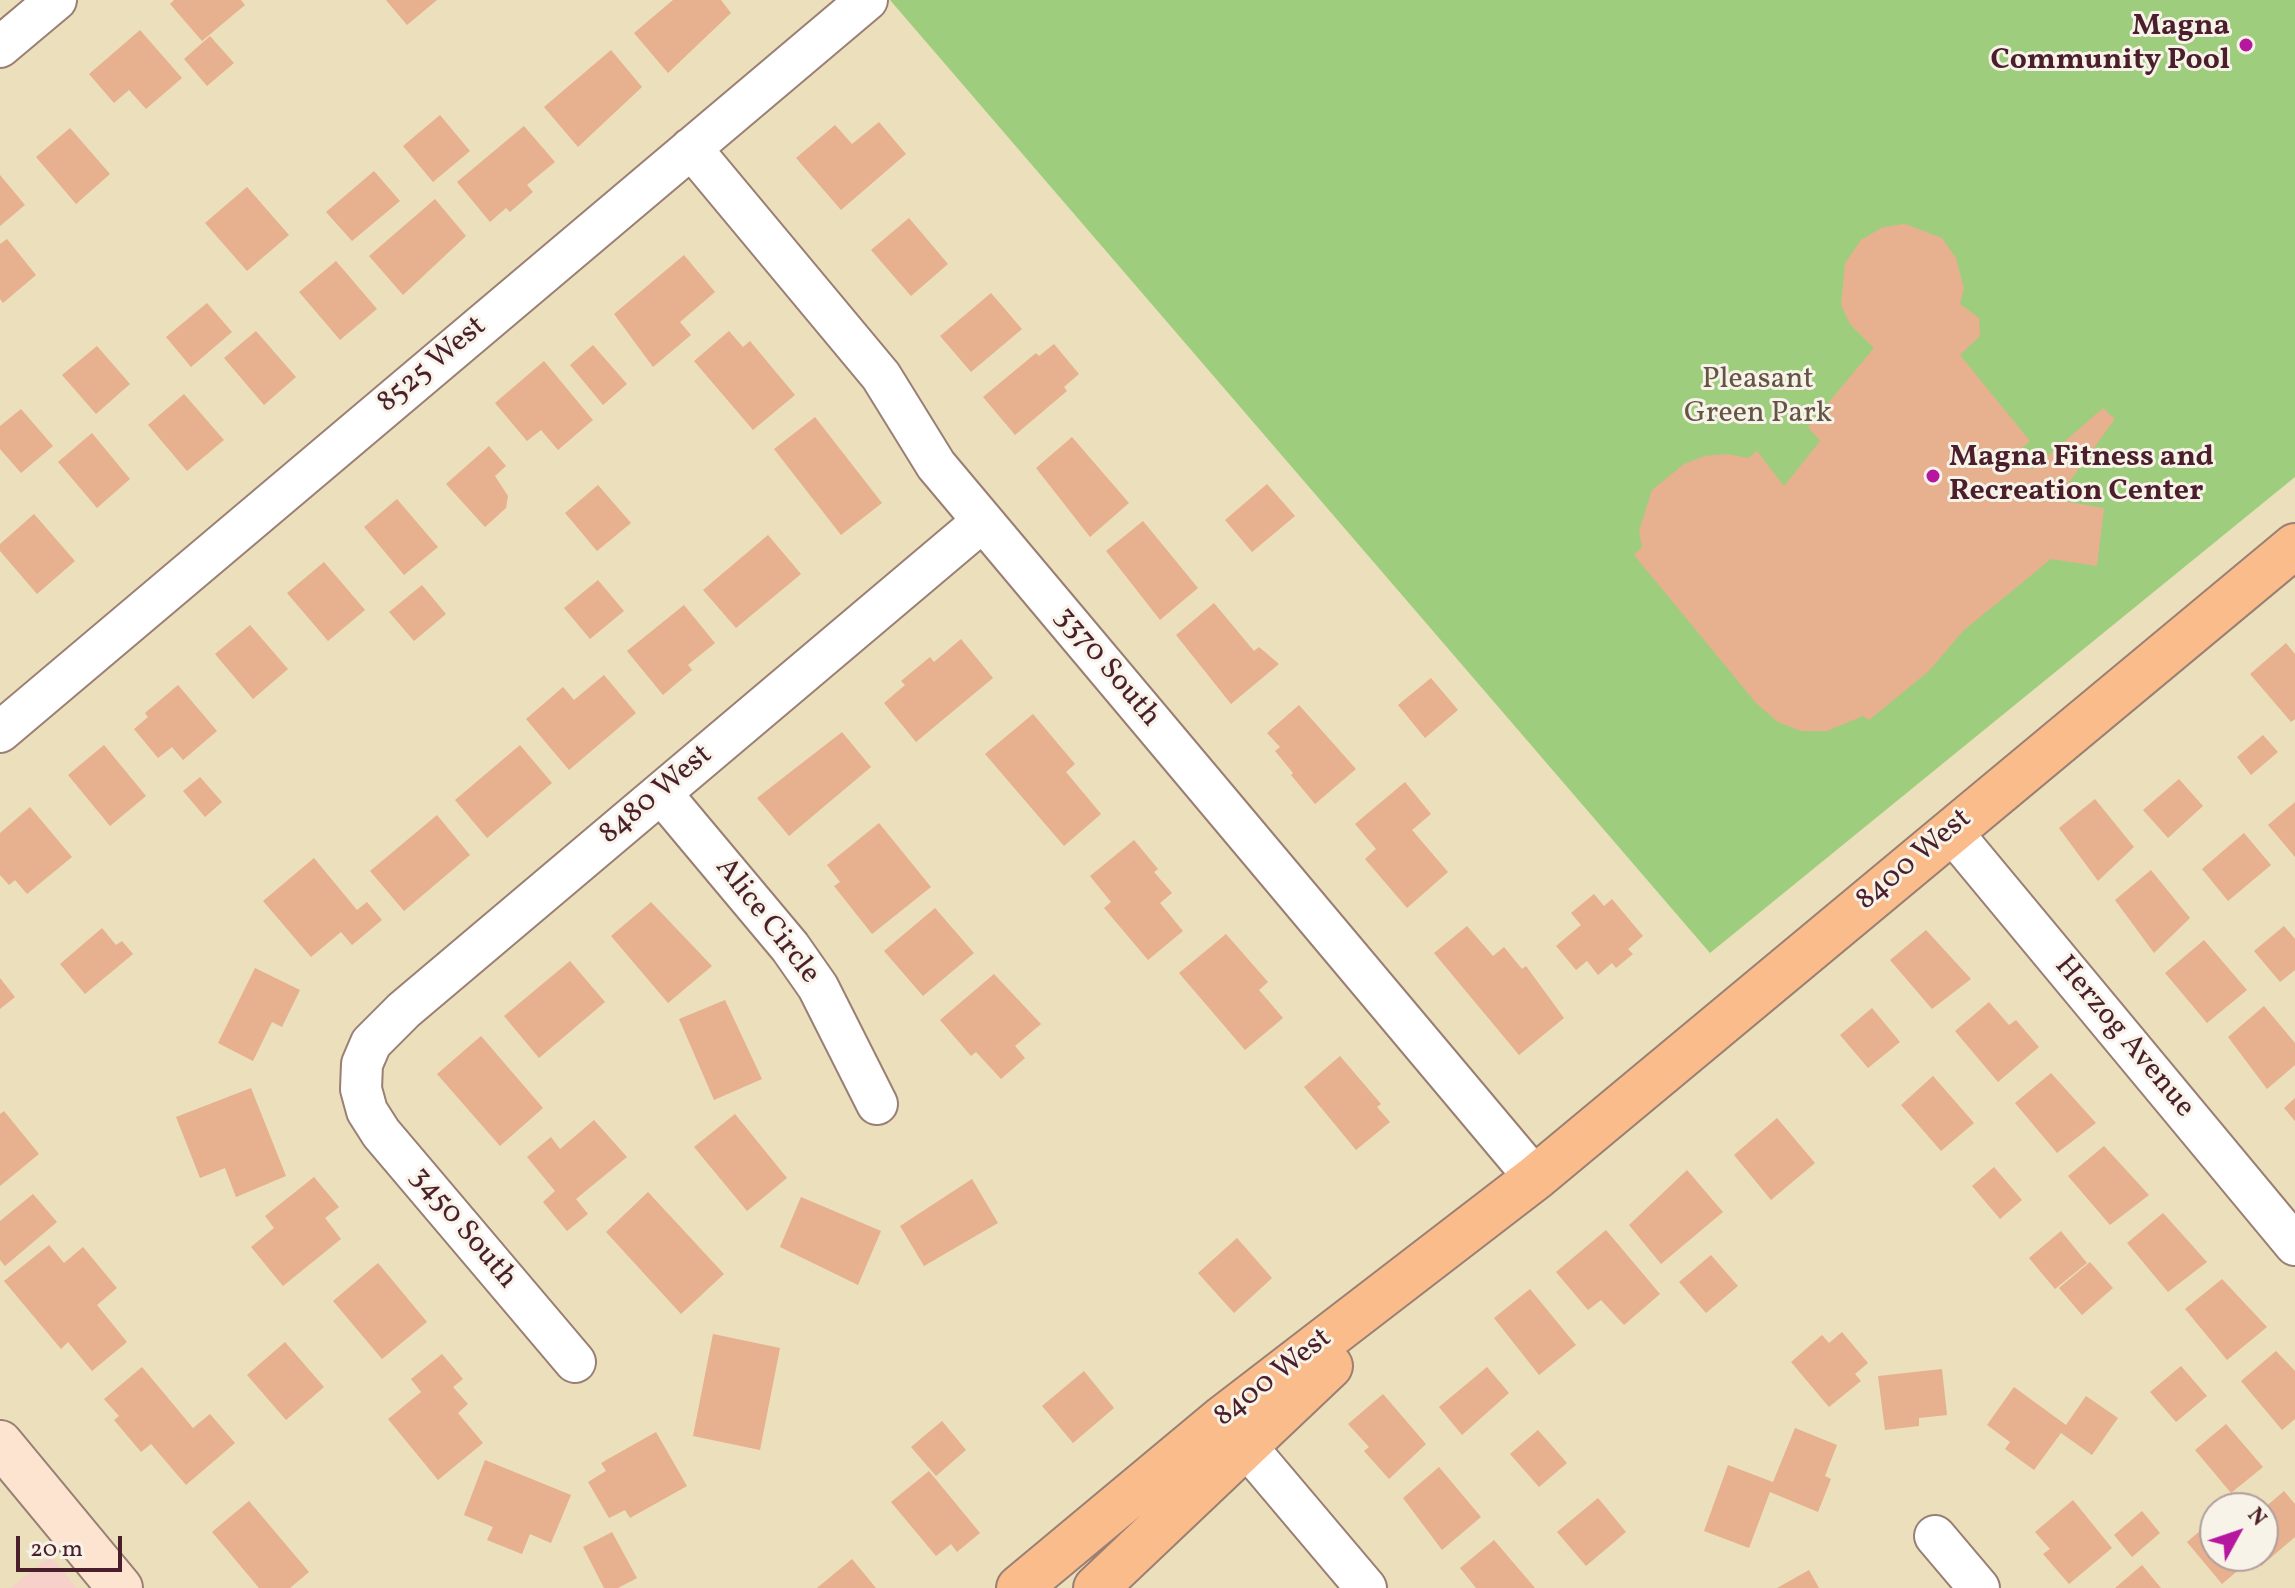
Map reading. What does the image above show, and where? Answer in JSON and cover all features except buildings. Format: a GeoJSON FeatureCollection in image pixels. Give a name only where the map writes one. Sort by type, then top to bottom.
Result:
{"type":"FeatureCollection","features":[{"type":"Feature","properties":{"kind":"main road","name":"8400 West"},"geometry":{"type":"LineString","coordinates":[[1019,1588],[1235,1432],[1374,1324],[1535,1178],[2295,546]]}},
{"type":"Feature","properties":{"kind":"main road","name":"8400 West"},"geometry":{"type":"LineString","coordinates":[[1096,1588],[1235,1432]]}},
{"type":"Feature","properties":{"kind":"street"},"geometry":{"type":"LineString","coordinates":[[0,47],[56,0]]}},
{"type":"Feature","properties":{"kind":"street","name":"8525 West"},"geometry":{"type":"LineString","coordinates":[[0,732],[867,0]]}},
{"type":"Feature","properties":{"kind":"street","name":"3370 South"},"geometry":{"type":"LineString","coordinates":[[691,148],[881,376],[924,448],[983,521],[1535,1178]]}},
{"type":"Feature","properties":{"kind":"street","name":"8480 West"},"geometry":{"type":"LineString","coordinates":[[361,1089],[362,1064],[371,1043],[387,1025],[983,521]]}},
{"type":"Feature","properties":{"kind":"street","name":"Alice Circle"},"geometry":{"type":"LineString","coordinates":[[661,793],[790,947],[818,987],[877,1104]]}},
{"type":"Feature","properties":{"kind":"street","name":"Herzog Avenue"},"geometry":{"type":"LineString","coordinates":[[1951,831],[2295,1245]]}},
{"type":"Feature","properties":{"kind":"street","name":"3450 South"},"geometry":{"type":"LineString","coordinates":[[361,1089],[367,1111],[381,1133],[575,1362]]}},
{"type":"Feature","properties":{"kind":"street"},"geometry":{"type":"LineString","coordinates":[[1235,1432],[1366,1588]]}},
{"type":"Feature","properties":{"kind":"street"},"geometry":{"type":"LineString","coordinates":[[0,1443],[120,1588]]}},
{"type":"Feature","properties":{"kind":"street"},"geometry":{"type":"LineString","coordinates":[[1935,1536],[1979,1588]]}},
{"type":"Feature","properties":{"kind":"shaded area"},"geometry":{"type":"Polygon","coordinates":[[[50,1556],[77,1588],[11,1588],[50,1556]]]}},
{"type":"Feature","properties":{"kind":"green space","name":"Pleasant Green Park"},"geometry":{"type":"Polygon","coordinates":[[[890,0],[2295,0],[2295,477],[1710,953],[890,0]]]}},
{"type":"Feature","properties":{"kind":"place","name":"Magna Community Pool"},"geometry":{"type":"Point","coordinates":[2246,45]}},
{"type":"Feature","properties":{"kind":"place","name":"Magna Fitness and Recreation Center"},"geometry":{"type":"Point","coordinates":[1933,476]}}]}
